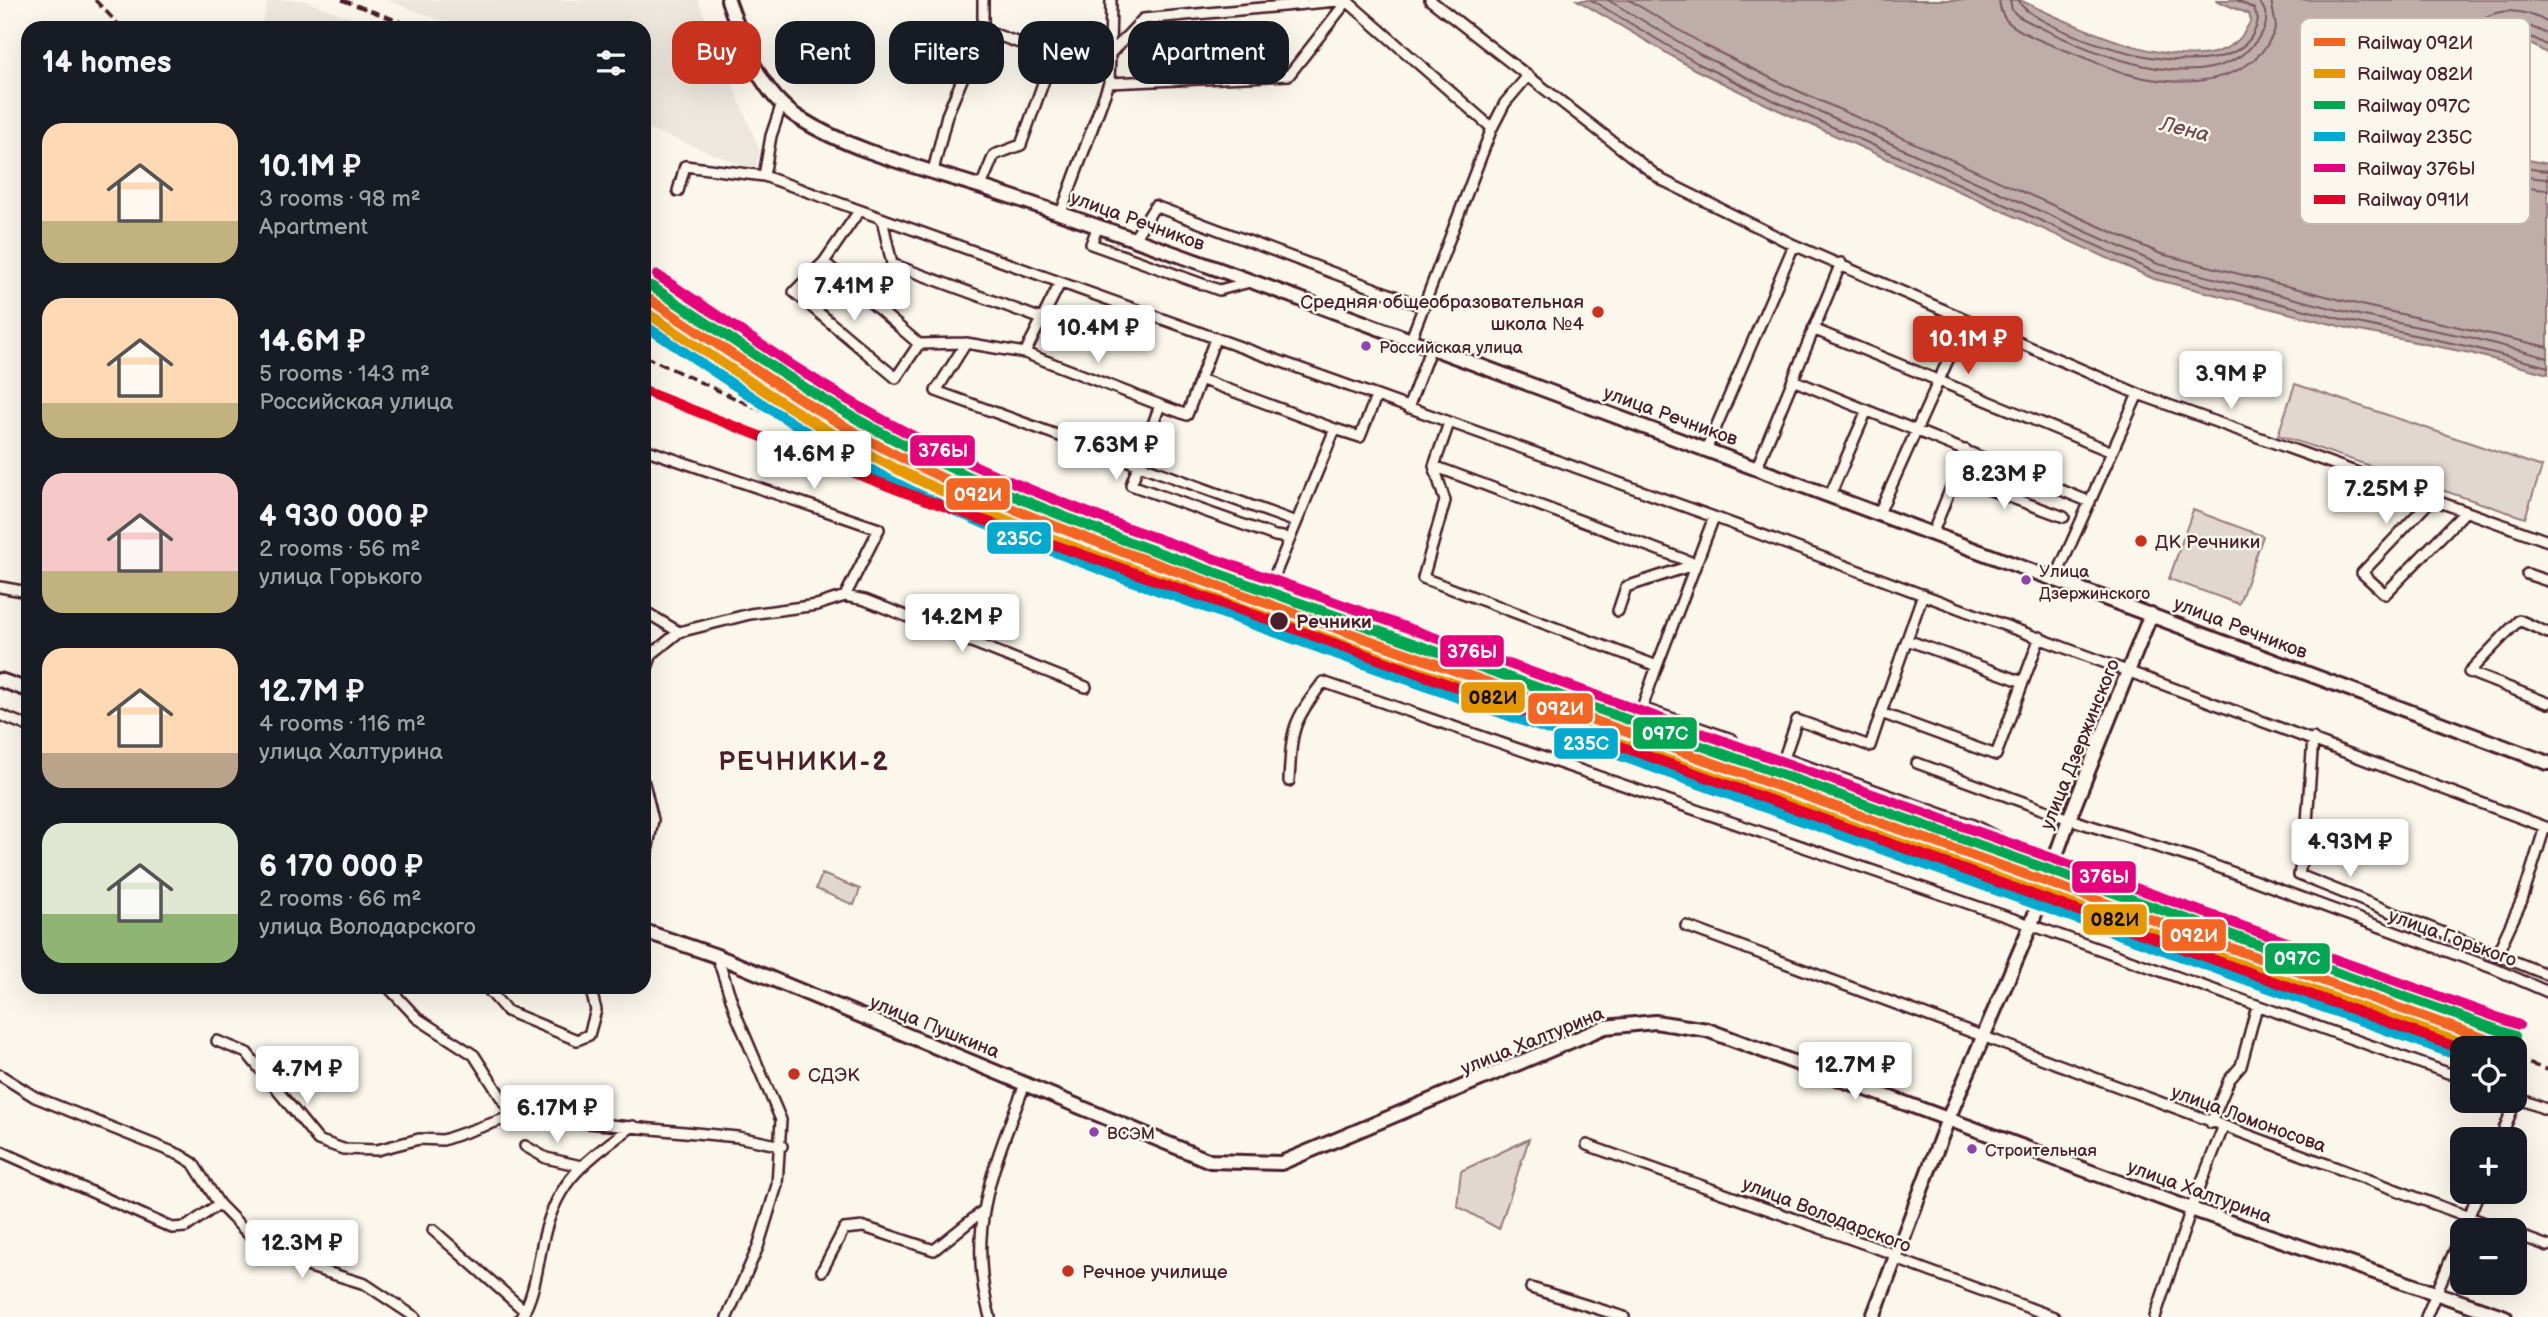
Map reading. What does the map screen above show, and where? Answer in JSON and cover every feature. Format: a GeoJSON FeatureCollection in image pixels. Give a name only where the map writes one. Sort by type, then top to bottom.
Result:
{"type":"FeatureCollection","features":[{"type":"Feature","properties":{"kind":"street","name":"улица Речников"},"geometry":{"type":"LineString","coordinates":[[728,0],[752,62],[782,103],[813,127],[1411,339],[2056,577],[2548,763]]}},
{"type":"Feature","properties":{"kind":"street"},"geometry":{"type":"LineString","coordinates":[[983,0],[983,21]]}},
{"type":"Feature","properties":{"kind":"street"},"geometry":{"type":"LineString","coordinates":[[1111,0],[1111,21]]}},
{"type":"Feature","properties":{"kind":"street"},"geometry":{"type":"LineString","coordinates":[[1114,83],[1289,75],[1347,0]]}},
{"type":"Feature","properties":{"kind":"street"},"geometry":{"type":"LineString","coordinates":[[1114,50],[1143,19],[1347,0],[1492,128]]}},
{"type":"Feature","properties":{"kind":"street"},"geometry":{"type":"LineString","coordinates":[[1430,0],[1662,180],[1794,245],[1841,263],[2138,394],[2548,541]]}},
{"type":"Feature","properties":{"kind":"street"},"geometry":{"type":"LineString","coordinates":[[981,187],[994,155],[1021,145],[1053,55],[1004,38]]}},
{"type":"Feature","properties":{"kind":"street"},"geometry":{"type":"LineString","coordinates":[[1411,339],[1492,128],[1505,103],[1527,77]]}},
{"type":"Feature","properties":{"kind":"street"},"geometry":{"type":"LineString","coordinates":[[933,171],[947,115],[960,84]]}},
{"type":"Feature","properties":{"kind":"street"},"geometry":{"type":"LineString","coordinates":[[1061,213],[1109,84]]}},
{"type":"Feature","properties":{"kind":"street"},"geometry":{"type":"LineString","coordinates":[[764,176],[771,136],[782,103]]}},
{"type":"Feature","properties":{"kind":"street"},"geometry":{"type":"LineString","coordinates":[[678,191],[685,166],[764,176],[1714,517],[2313,738],[2546,828],[2522,900],[2498,952]]}},
{"type":"Feature","properties":{"kind":"street"},"geometry":{"type":"LineString","coordinates":[[1134,239],[1155,206],[1424,307]]}},
{"type":"Feature","properties":{"kind":"street"},"geometry":{"type":"LineString","coordinates":[[859,211],[824,262],[794,292],[896,378],[919,344]]}},
{"type":"Feature","properties":{"kind":"street"},"geometry":{"type":"LineString","coordinates":[[883,219],[892,264],[1042,319]]}},
{"type":"Feature","properties":{"kind":"street"},"geometry":{"type":"LineString","coordinates":[[1098,226],[1091,244],[1219,290],[1252,282]]}},
{"type":"Feature","properties":{"kind":"street"},"geometry":{"type":"LineString","coordinates":[[1707,448],[1794,245]]}},
{"type":"Feature","properties":{"kind":"street"},"geometry":{"type":"LineString","coordinates":[[824,262],[919,344],[966,343],[1026,354],[1187,415],[1215,339]]}},
{"type":"Feature","properties":{"kind":"street"},"geometry":{"type":"LineString","coordinates":[[1757,467],[1841,263]]}},
{"type":"Feature","properties":{"kind":"street"},"geometry":{"type":"LineString","coordinates":[[1026,354],[1060,283]]}},
{"type":"Feature","properties":{"kind":"street"},"geometry":{"type":"LineString","coordinates":[[1880,512],[1966,320]]}},
{"type":"Feature","properties":{"kind":"street"},"geometry":{"type":"LineString","coordinates":[[1812,329],[2112,452]]}},
{"type":"Feature","properties":{"kind":"street"},"geometry":{"type":"LineString","coordinates":[[966,343],[936,391],[1296,522]]}},
{"type":"Feature","properties":{"kind":"street"},"geometry":{"type":"LineString","coordinates":[[1408,408],[1431,347]]}},
{"type":"Feature","properties":{"kind":"street"},"geometry":{"type":"LineString","coordinates":[[1200,379],[1360,437],[1376,397]]}},
{"type":"Feature","properties":{"kind":"street"},"geometry":{"type":"LineString","coordinates":[[1793,380],[2090,502]]}},
{"type":"Feature","properties":{"kind":"street"},"geometry":{"type":"LineString","coordinates":[[2056,577],[2138,394]]}},
{"type":"Feature","properties":{"kind":"street"},"geometry":{"type":"LineString","coordinates":[[1160,405],[1131,485],[1275,536],[1289,538]]}},
{"type":"Feature","properties":{"kind":"street"},"geometry":{"type":"LineString","coordinates":[[1831,494],[1867,410]]}},
{"type":"Feature","properties":{"kind":"street"},"geometry":{"type":"LineString","coordinates":[[1448,423],[1434,466],[1445,501],[1423,578],[1657,666]]}},
{"type":"Feature","properties":{"kind":"street"},"geometry":{"type":"LineString","coordinates":[[1274,577],[1335,429]]}},
{"type":"Feature","properties":{"kind":"street"},"geometry":{"type":"LineString","coordinates":[[1933,532],[1966,450]]}},
{"type":"Feature","properties":{"kind":"street"},"geometry":{"type":"LineString","coordinates":[[651,451],[879,529],[845,596]]}},
{"type":"Feature","properties":{"kind":"street"},"geometry":{"type":"LineString","coordinates":[[1434,466],[1696,564]]}},
{"type":"Feature","properties":{"kind":"street"},"geometry":{"type":"LineString","coordinates":[[1955,477],[2064,517]]}},
{"type":"Feature","properties":{"kind":"street"},"geometry":{"type":"LineString","coordinates":[[2431,500],[2362,573],[2385,594],[2465,512]]}},
{"type":"Feature","properties":{"kind":"street"},"geometry":{"type":"LineString","coordinates":[[1714,517],[1642,708],[1732,739]]}},
{"type":"Feature","properties":{"kind":"street"},"geometry":{"type":"LineString","coordinates":[[1618,611],[1626,587],[1696,564]]}},
{"type":"Feature","properties":{"kind":"street"},"geometry":{"type":"LineString","coordinates":[[2527,574],[2548,581]]}},
{"type":"Feature","properties":{"kind":"street"},"geometry":{"type":"LineString","coordinates":[[0,587],[21,591]]}},
{"type":"Feature","properties":{"kind":"street"},"geometry":{"type":"LineString","coordinates":[[1923,594],[1870,746],[1797,720],[1784,758],[1973,825],[2052,865]]}},
{"type":"Feature","properties":{"kind":"street"},"geometry":{"type":"LineString","coordinates":[[651,657],[679,632],[750,614],[817,605],[845,596],[865,600],[1086,687]]}},
{"type":"Feature","properties":{"kind":"street","name":"улица Дзержинского"},"geometry":{"type":"LineString","coordinates":[[1873,1317],[1948,1119],[2031,925],[2068,819],[2151,614]]}},
{"type":"Feature","properties":{"kind":"street"},"geometry":{"type":"LineString","coordinates":[[651,615],[679,632]]}},
{"type":"Feature","properties":{"kind":"street"},"geometry":{"type":"LineString","coordinates":[[2548,633],[2519,620],[2469,673],[2548,702]]}},
{"type":"Feature","properties":{"kind":"street"},"geometry":{"type":"LineString","coordinates":[[1881,713],[1996,755],[2040,637]]}},
{"type":"Feature","properties":{"kind":"street"},"geometry":{"type":"LineString","coordinates":[[1907,640],[2023,682]]}},
{"type":"Feature","properties":{"kind":"street"},"geometry":{"type":"LineString","coordinates":[[0,680],[21,688]]}},
{"type":"Feature","properties":{"kind":"street"},"geometry":{"type":"LineString","coordinates":[[1289,781],[1292,733],[1298,716],[1323,682],[2031,925],[2450,1074]]}},
{"type":"Feature","properties":{"kind":"street"},"geometry":{"type":"LineString","coordinates":[[0,715],[21,723]]}},
{"type":"Feature","properties":{"kind":"street"},"geometry":{"type":"LineString","coordinates":[[2313,738],[2306,836],[2299,875],[2498,952],[2548,975]]}},
{"type":"Feature","properties":{"kind":"street","name":"улица Горького"},"geometry":{"type":"LineString","coordinates":[[1917,764],[2068,819],[2196,859],[2495,969],[2548,992]]}},
{"type":"Feature","properties":{"kind":"street"},"geometry":{"type":"LineString","coordinates":[[651,812],[651,831]]}},
{"type":"Feature","properties":{"kind":"street","name":"улица Ломоносова"},"geometry":{"type":"LineString","coordinates":[[1686,926],[2469,1217]]}},
{"type":"Feature","properties":{"kind":"street","name":"улица Пушкина"},"geometry":{"type":"LineString","coordinates":[[651,934],[716,957],[1210,1161]]}},
{"type":"Feature","properties":{"kind":"street"},"geometry":{"type":"LineString","coordinates":[[716,957],[737,1017],[781,1120],[782,1146],[777,1185],[762,1234],[727,1317]]}},
{"type":"Feature","properties":{"kind":"street"},"geometry":{"type":"LineString","coordinates":[[395,994],[417,1018],[474,1055],[513,1116]]}},
{"type":"Feature","properties":{"kind":"street"},"geometry":{"type":"LineString","coordinates":[[492,994],[507,1012],[577,1040],[589,1035],[596,1010],[592,994]]}},
{"type":"Feature","properties":{"kind":"street"},"geometry":{"type":"LineString","coordinates":[[2211,1123],[2229,1080],[2241,1066],[2257,1006]]}},
{"type":"Feature","properties":{"kind":"street","name":"улица Халтурина"},"geometry":{"type":"LineString","coordinates":[[1210,1161],[1281,1163],[1605,1027],[1655,1022],[1707,1030],[2191,1209],[2505,1317]]}},
{"type":"Feature","properties":{"kind":"street"},"geometry":{"type":"LineString","coordinates":[[217,1041],[247,1053],[318,1140],[343,1149],[377,1150],[419,1139],[443,1140],[513,1116],[738,1137],[782,1146]]}},
{"type":"Feature","properties":{"kind":"street"},"geometry":{"type":"LineString","coordinates":[[0,1075],[35,1097],[180,1154],[193,1163],[219,1204],[268,1254],[365,1284],[415,1317]]}},
{"type":"Feature","properties":{"kind":"street"},"geometry":{"type":"LineString","coordinates":[[990,1317],[984,1297],[979,1239],[992,1170],[1025,1084]]}},
{"type":"Feature","properties":{"kind":"street"},"geometry":{"type":"LineString","coordinates":[[2527,1101],[2548,1110]]}},
{"type":"Feature","properties":{"kind":"street"},"geometry":{"type":"LineString","coordinates":[[433,1230],[523,1314],[546,1224],[556,1200],[580,1166],[634,1126]]}},
{"type":"Feature","properties":{"kind":"street"},"geometry":{"type":"LineString","coordinates":[[2155,1317],[2191,1209],[2224,1128]]}},
{"type":"Feature","properties":{"kind":"street","name":"улица Володарского"},"geometry":{"type":"LineString","coordinates":[[1587,1144],[1896,1255],[1899,1260],[2054,1317]]}},
{"type":"Feature","properties":{"kind":"street"},"geometry":{"type":"LineString","coordinates":[[525,1146],[546,1158],[580,1166]]}},
{"type":"Feature","properties":{"kind":"street"},"geometry":{"type":"LineString","coordinates":[[0,1151],[172,1228],[186,1227],[219,1204]]}},
{"type":"Feature","properties":{"kind":"street"},"geometry":{"type":"LineString","coordinates":[[2469,1217],[2474,1204]]}},
{"type":"Feature","properties":{"kind":"street"},"geometry":{"type":"LineString","coordinates":[[822,1271],[844,1229],[864,1227],[934,1250],[984,1210]]}},
{"type":"Feature","properties":{"kind":"street"},"geometry":{"type":"LineString","coordinates":[[2527,1238],[2548,1246]]}},
{"type":"Feature","properties":{"kind":"street"},"geometry":{"type":"LineString","coordinates":[[2426,1317],[2450,1264]]}},
{"type":"Feature","properties":{"kind":"street"},"geometry":{"type":"LineString","coordinates":[[1531,1288],[1624,1317]]}},
{"type":"Feature","properties":{"kind":"shaded area"},"geometry":{"type":"Polygon","coordinates":[[[268,0],[302,0],[360,21],[263,21],[268,0]]]}},
{"type":"Feature","properties":{"kind":"shaded area"},"geometry":{"type":"Polygon","coordinates":[[[386,0],[698,0],[707,21],[672,21],[672,84],[732,84],[760,151],[755,170],[651,130],[651,21],[444,21],[386,0]]]}},
{"type":"Feature","properties":{"kind":"shaded area"},"geometry":{"type":"Polygon","coordinates":[[[2295,384],[2542,467],[2525,518],[2278,435],[2295,384]]]}},
{"type":"Feature","properties":{"kind":"shaded area"},"geometry":{"type":"Polygon","coordinates":[[[2193,510],[2263,536],[2239,604],[2169,579],[2193,510]]]}},
{"type":"Feature","properties":{"kind":"shaded area"},"geometry":{"type":"Polygon","coordinates":[[[822,874],[860,889],[854,905],[816,889],[822,874]]]}},
{"type":"Feature","properties":{"kind":"shaded area"},"geometry":{"type":"Polygon","coordinates":[[[1529,1139],[1499,1229],[1457,1206],[1461,1171],[1529,1139]]]}},
{"type":"Feature","properties":{"kind":"water","name":"Лена"},"geometry":{"type":"Polygon","coordinates":[[[1577,0],[2020,0],[2067,22],[2130,45],[2162,53],[2192,55],[2219,51],[2239,39],[2251,21],[2249,14],[2215,0],[2548,0],[2548,54],[2530,44],[2530,18],[2300,18],[2300,224],[2530,224],[2530,160],[2548,164],[2548,374],[2470,353],[2355,330],[2154,279],[1774,108],[1694,69],[1577,0]]]}},
{"type":"Feature","properties":{"kind":"railway"},"geometry":{"type":"LineString","coordinates":[[95,0],[115,21]]}},
{"type":"Feature","properties":{"kind":"railway"},"geometry":{"type":"LineString","coordinates":[[342,0],[398,21]]}},
{"type":"Feature","properties":{"kind":"railway"},"geometry":{"type":"LineString","coordinates":[[651,359],[859,456],[1002,516],[1791,799]]}},
{"type":"Feature","properties":{"kind":"railway"},"geometry":{"type":"LineString","coordinates":[[2413,1022],[2452,1036]]}},
{"type":"Feature","properties":{"kind":"railway"},"geometry":{"type":"LineString","coordinates":[[2527,1063],[2548,1070]]}},
{"type":"Feature","properties":{"kind":"rail line","name":"376Ы"},"geometry":{"type":"LineString","coordinates":[[657,275],[798,369],[885,421],[975,466],[1066,504],[2519,1025]]}},
{"type":"Feature","properties":{"kind":"rail line","name":"097С"},"geometry":{"type":"LineString","coordinates":[[651,286],[793,380],[880,432],[970,477],[1062,516],[2515,1036]]}},
{"type":"Feature","properties":{"kind":"rail line","name":"092И"},"geometry":{"type":"LineString","coordinates":[[651,301],[785,389],[872,442],[932,473],[1025,514],[1120,551],[2477,1036]]}},
{"type":"Feature","properties":{"kind":"rail line","name":"082И"},"geometry":{"type":"LineString","coordinates":[[651,316],[782,403],[868,454],[959,499],[1052,539],[2450,1039]]}},
{"type":"Feature","properties":{"kind":"rail line","name":"235С"},"geometry":{"type":"LineString","coordinates":[[651,330],[777,413],[859,463],[920,495],[1015,537],[2450,1053]]}},
{"type":"Feature","properties":{"kind":"rail line","name":"091И"},"geometry":{"type":"LineString","coordinates":[[651,394],[906,493],[1278,623],[2450,1045]]}},
{"type":"Feature","properties":{"kind":"place","name":"Средняя общеобразовательная школа №4"},"geometry":{"type":"Point","coordinates":[1598,312]}},
{"type":"Feature","properties":{"kind":"place","name":"Российская улица"},"geometry":{"type":"Point","coordinates":[1366,346]}},
{"type":"Feature","properties":{"kind":"place","name":"ДК Речники"},"geometry":{"type":"Point","coordinates":[2141,541]}},
{"type":"Feature","properties":{"kind":"place","name":"Улица Дзержинского"},"geometry":{"type":"Point","coordinates":[2026,580]}},
{"type":"Feature","properties":{"kind":"place","name":"Речники"},"geometry":{"type":"Point","coordinates":[1279,621]}},
{"type":"Feature","properties":{"kind":"place","name":"СДЭК"},"geometry":{"type":"Point","coordinates":[794,1074]}},
{"type":"Feature","properties":{"kind":"place","name":"ВСЭМ"},"geometry":{"type":"Point","coordinates":[1094,1132]}},
{"type":"Feature","properties":{"kind":"place","name":"Строительная"},"geometry":{"type":"Point","coordinates":[1972,1149]}},
{"type":"Feature","properties":{"kind":"place","name":"Речное училище"},"geometry":{"type":"Point","coordinates":[1068,1271]}},
{"type":"Feature","properties":{"kind":"district","name":"РЕЧНИКИ-2"},"geometry":{"type":"Point","coordinates":[804,761]}}]}
